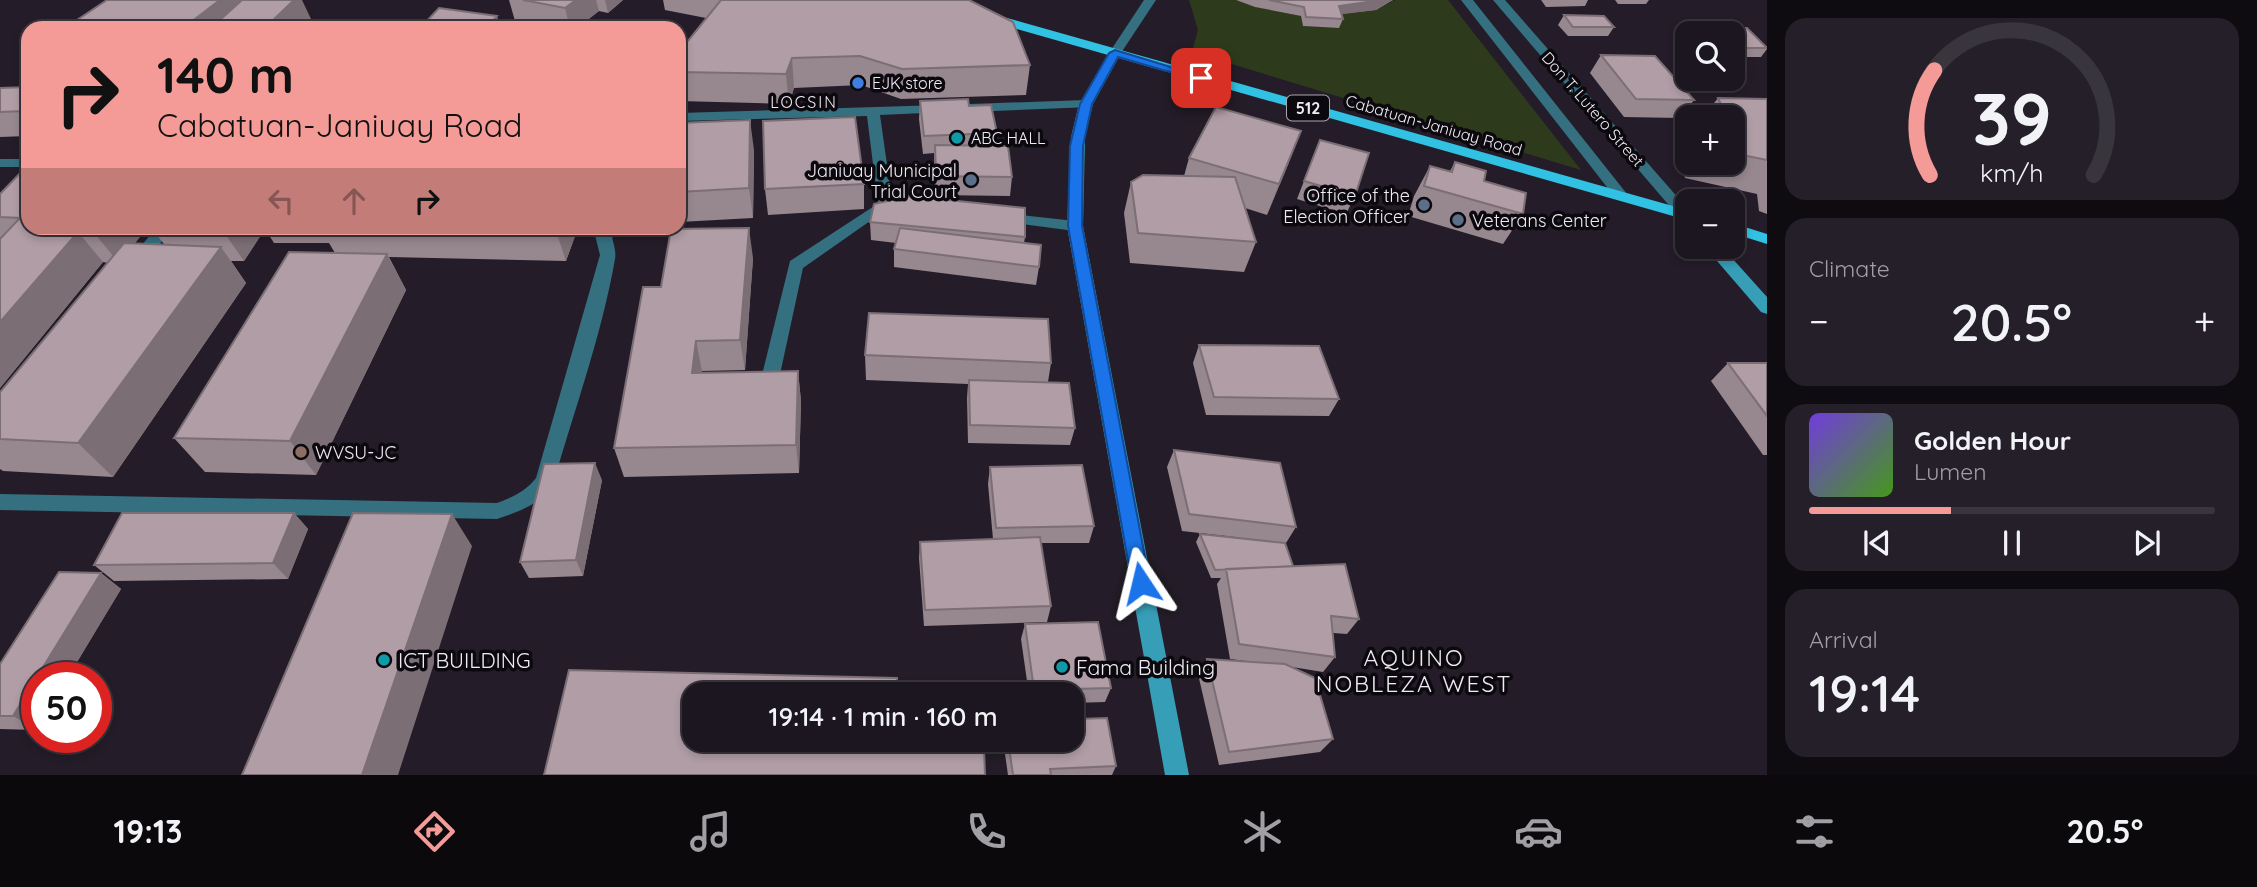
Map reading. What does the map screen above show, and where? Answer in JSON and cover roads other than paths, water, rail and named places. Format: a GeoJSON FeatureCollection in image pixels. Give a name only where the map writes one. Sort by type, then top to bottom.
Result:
{"type":"FeatureCollection","features":[{"type":"Feature","properties":{"kind":"main road","name":"Cabatuan-Janiuay Road"},"geometry":{"type":"LineString","coordinates":[[975,13],[1675,212]]}},
{"type":"Feature","properties":{"kind":"main road"},"geometry":{"type":"LineString","coordinates":[[1115,53],[1086,104],[1077,146],[1075,226],[1177,775]]}},
{"type":"Feature","properties":{"kind":"main road"},"geometry":{"type":"LineString","coordinates":[[1745,232],[1767,239]]}},
{"type":"Feature","properties":{"kind":"main road"},"geometry":{"type":"LineString","coordinates":[[1724,259],[1767,308]]}},
{"type":"Feature","properties":{"kind":"street"},"geometry":{"type":"LineString","coordinates":[[1115,53],[1150,0]]}},
{"type":"Feature","properties":{"kind":"street","name":"Don T. Lutero Street"},"geometry":{"type":"LineString","coordinates":[[1467,0],[1622,197]]}},
{"type":"Feature","properties":{"kind":"street","name":"Don T. Lutero Street"},"geometry":{"type":"LineString","coordinates":[[1499,0],[1675,202]]}},
{"type":"Feature","properties":{"kind":"street"},"geometry":{"type":"LineString","coordinates":[[686,117],[1086,104]]}},
{"type":"Feature","properties":{"kind":"street"},"geometry":{"type":"LineString","coordinates":[[873,111],[885,204]]}},
{"type":"Feature","properties":{"kind":"street"},"geometry":{"type":"LineString","coordinates":[[0,163],[21,163]]}},
{"type":"Feature","properties":{"kind":"street"},"geometry":{"type":"LineString","coordinates":[[770,379],[796,265],[885,204],[925,209]]}},
{"type":"Feature","properties":{"kind":"street"},"geometry":{"type":"LineString","coordinates":[[993,216],[1075,226]]}},
{"type":"Feature","properties":{"kind":"street"},"geometry":{"type":"LineString","coordinates":[[129,271],[158,235]]}},
{"type":"Feature","properties":{"kind":"street"},"geometry":{"type":"LineString","coordinates":[[0,502],[497,511],[523,502],[537,493],[545,481],[608,255],[603,235]]}},
{"type":"Feature","properties":{"kind":"place","name":"EJK store"},"geometry":{"type":"Point","coordinates":[858,83]}},
{"type":"Feature","properties":{"kind":"place","name":"ABC HALL"},"geometry":{"type":"Point","coordinates":[957,138]}},
{"type":"Feature","properties":{"kind":"place","name":"Janiuay Municipal Trial Court"},"geometry":{"type":"Point","coordinates":[971,180]}},
{"type":"Feature","properties":{"kind":"place","name":"Office of the Election Officer"},"geometry":{"type":"Point","coordinates":[1424,205]}},
{"type":"Feature","properties":{"kind":"place","name":"Veterans Center"},"geometry":{"type":"Point","coordinates":[1458,220]}},
{"type":"Feature","properties":{"kind":"place","name":"WVSU-JC"},"geometry":{"type":"Point","coordinates":[301,452]}},
{"type":"Feature","properties":{"kind":"place","name":"ICT BUILDING"},"geometry":{"type":"Point","coordinates":[384,660]}},
{"type":"Feature","properties":{"kind":"place","name":"Fama Building"},"geometry":{"type":"Point","coordinates":[1062,667]}},
{"type":"Feature","properties":{"kind":"district","name":"LOCSIN"},"geometry":{"type":"Point","coordinates":[804,102]}},
{"type":"Feature","properties":{"kind":"district","name":"AQUINO NOBLEZA WEST"},"geometry":{"type":"Point","coordinates":[1414,670]}}]}
